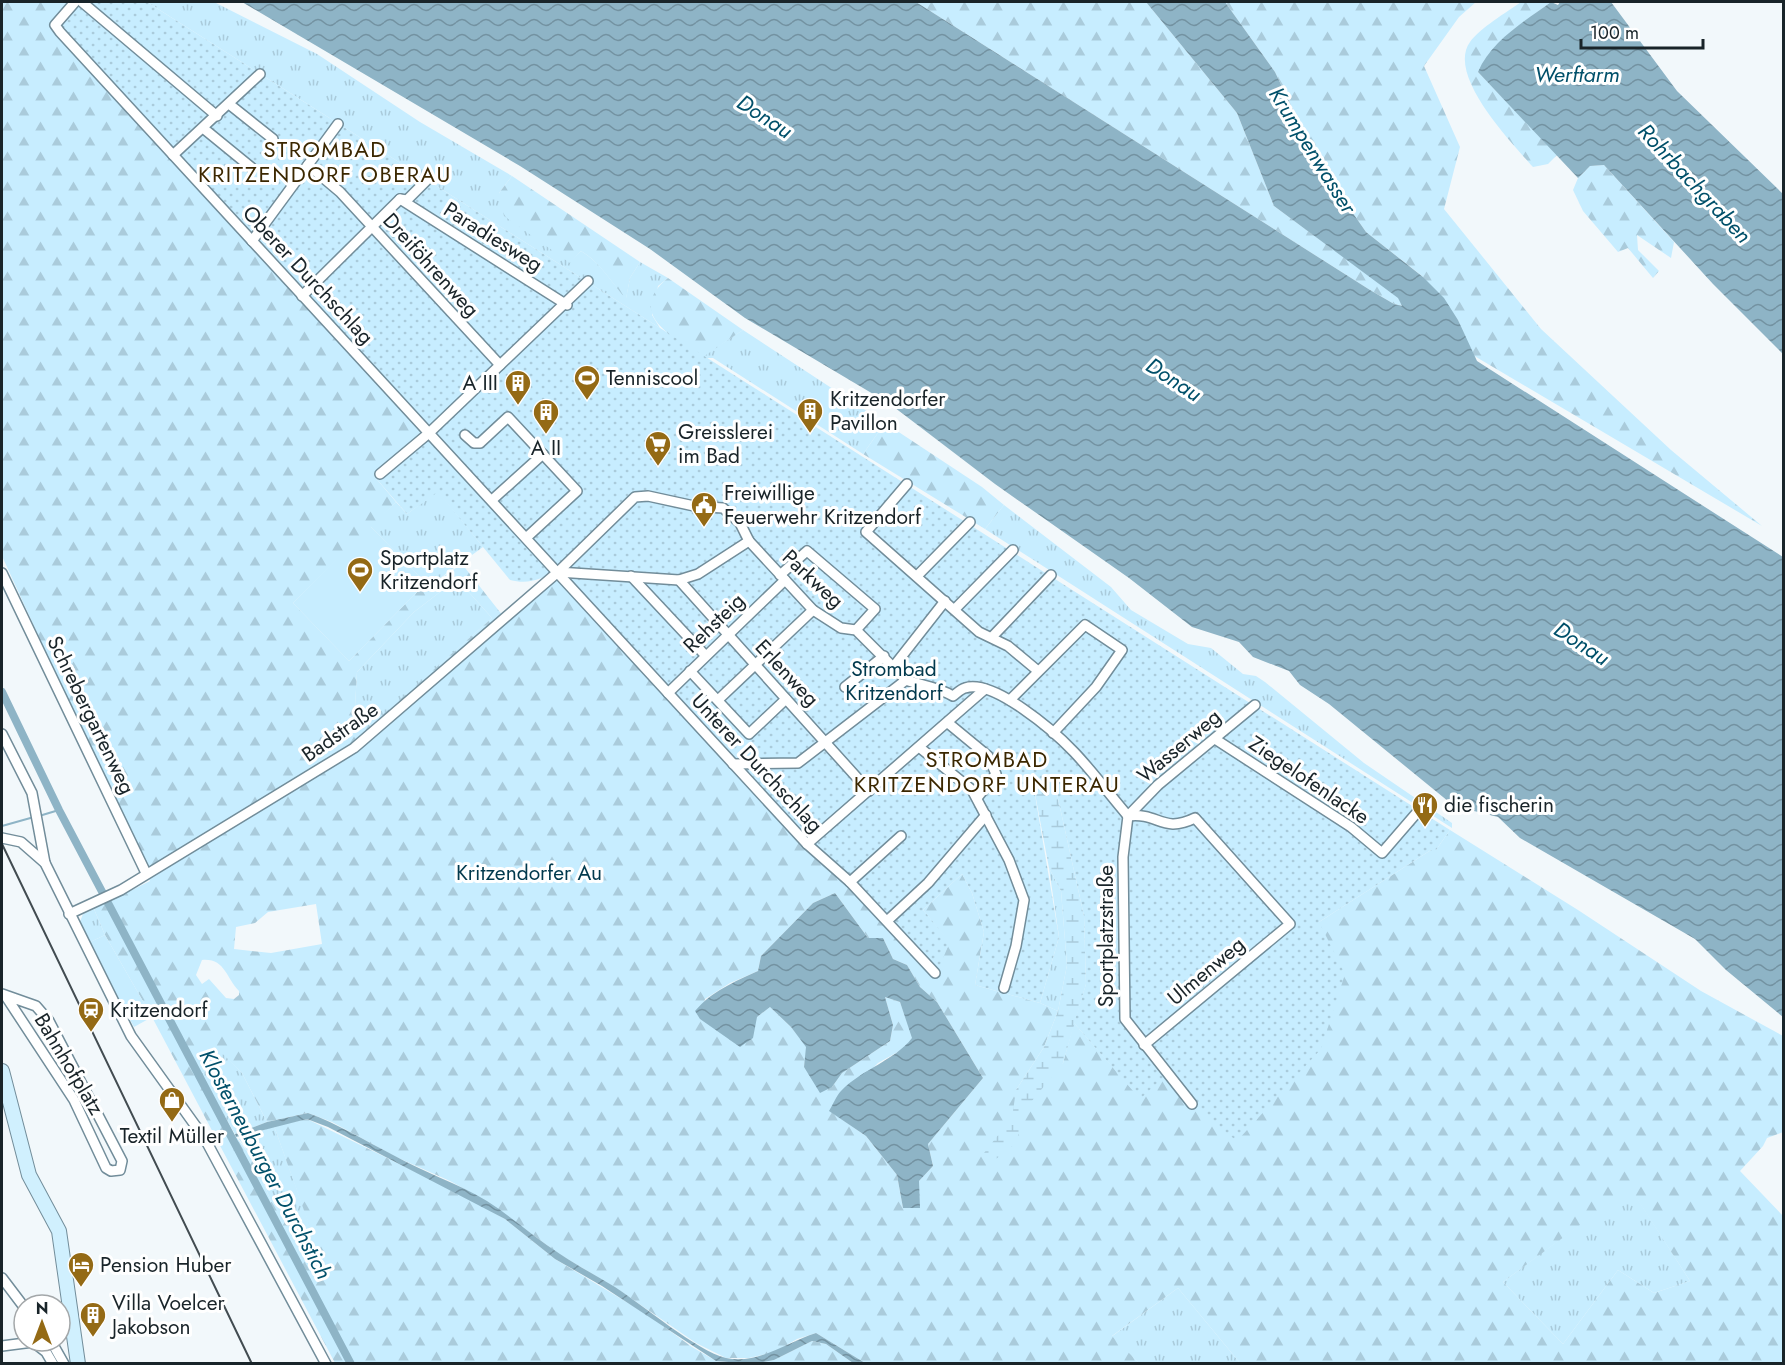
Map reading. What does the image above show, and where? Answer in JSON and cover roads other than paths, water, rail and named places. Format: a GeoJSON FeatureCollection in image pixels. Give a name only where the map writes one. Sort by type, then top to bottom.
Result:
{"type":"FeatureCollection","features":[{"type":"Feature","properties":{"kind":"main road"},"geometry":{"type":"LineString","coordinates":[[2,1071],[29,1175],[59,1231],[78,1364]]}},
{"type":"Feature","properties":{"kind":"street","name":"Oberer Durchschlag"},"geometry":{"type":"LineString","coordinates":[[75,2],[57,20],[55,25],[60,32],[558,572]]}},
{"type":"Feature","properties":{"kind":"street"},"geometry":{"type":"LineString","coordinates":[[82,2],[217,116]]}},
{"type":"Feature","properties":{"kind":"street"},"geometry":{"type":"LineString","coordinates":[[173,155],[260,74]]}},
{"type":"Feature","properties":{"kind":"street"},"geometry":{"type":"LineString","coordinates":[[229,104],[273,139]]}},
{"type":"Feature","properties":{"kind":"street"},"geometry":{"type":"LineString","coordinates":[[252,241],[338,124]]}},
{"type":"Feature","properties":{"kind":"street"},"geometry":{"type":"LineString","coordinates":[[203,128],[252,168]]}},
{"type":"Feature","properties":{"kind":"street","name":"Dreiföhrenweg"},"geometry":{"type":"LineString","coordinates":[[308,165],[340,192],[500,365]]}},
{"type":"Feature","properties":{"kind":"street"},"geometry":{"type":"LineString","coordinates":[[302,296],[400,199],[407,200],[428,179]]}},
{"type":"Feature","properties":{"kind":"street","name":"Paradiesweg"},"geometry":{"type":"LineString","coordinates":[[400,199],[567,304]]}},
{"type":"Feature","properties":{"kind":"street"},"geometry":{"type":"LineString","coordinates":[[381,474],[429,434],[588,282]]}},
{"type":"Feature","properties":{"kind":"street"},"geometry":{"type":"LineString","coordinates":[[465,435],[474,443],[480,442],[508,417],[577,491],[526,538]]}},
{"type":"Feature","properties":{"kind":"street"},"geometry":{"type":"LineString","coordinates":[[492,500],[543,454]]}},
{"type":"Feature","properties":{"kind":"street"},"geometry":{"type":"LineString","coordinates":[[907,484],[866,532],[979,632],[992,637],[1038,671]]}},
{"type":"Feature","properties":{"kind":"street","name":"Parkweg"},"geometry":{"type":"LineString","coordinates":[[558,572],[635,497],[648,496],[694,506],[723,508],[740,523],[749,541],[813,610],[841,628],[856,630],[906,680]]}},
{"type":"Feature","properties":{"kind":"street"},"geometry":{"type":"LineString","coordinates":[[917,576],[970,522]]}},
{"type":"Feature","properties":{"kind":"street"},"geometry":{"type":"LineString","coordinates":[[558,572],[679,580],[698,574],[749,541]]}},
{"type":"Feature","properties":{"kind":"street"},"geometry":{"type":"LineString","coordinates":[[955,609],[1014,550]]}},
{"type":"Feature","properties":{"kind":"street","name":"Rehsteig"},"geometry":{"type":"LineString","coordinates":[[668,693],[807,551],[875,609],[856,630]]}},
{"type":"Feature","properties":{"kind":"street","name":"Unterer Durchschlag"},"geometry":{"type":"LineString","coordinates":[[558,572],[807,844],[850,882],[935,973]]}},
{"type":"Feature","properties":{"kind":"street","name":"Badstraße"},"geometry":{"type":"LineString","coordinates":[[69,914],[121,890],[354,748],[558,572]]}},
{"type":"Feature","properties":{"kind":"street","name":"Schrebergartenweg"},"geometry":{"type":"LineString","coordinates":[[2,573],[146,873]]}},
{"type":"Feature","properties":{"kind":"street"},"geometry":{"type":"LineString","coordinates":[[992,637],[1051,575]]}},
{"type":"Feature","properties":{"kind":"street"},"geometry":{"type":"LineString","coordinates":[[631,576],[705,655]]}},
{"type":"Feature","properties":{"kind":"street","name":"Erlenweg"},"geometry":{"type":"LineString","coordinates":[[679,580],[869,791]]}},
{"type":"Feature","properties":{"kind":"street"},"geometry":{"type":"LineString","coordinates":[[894,666],[945,601]]}},
{"type":"Feature","properties":{"kind":"street"},"geometry":{"type":"LineString","coordinates":[[718,700],[813,610]]}},
{"type":"Feature","properties":{"kind":"street"},"geometry":{"type":"LineString","coordinates":[[1010,700],[1086,626],[1122,650],[1096,687],[1053,734]]}},
{"type":"Feature","properties":{"kind":"street"},"geometry":{"type":"LineString","coordinates":[[845,687],[884,656]]}},
{"type":"Feature","properties":{"kind":"street"},"geometry":{"type":"LineString","coordinates":[[690,671],[749,734],[786,699]]}},
{"type":"Feature","properties":{"kind":"street"},"geometry":{"type":"LineString","coordinates":[[733,764],[798,763],[906,680],[922,686],[939,687],[953,696],[964,688],[985,689],[997,692],[1010,700],[1073,751],[1128,816]]}},
{"type":"Feature","properties":{"kind":"street"},"geometry":{"type":"LineString","coordinates":[[807,844],[985,689]]}},
{"type":"Feature","properties":{"kind":"street","name":"Wasserweg"},"geometry":{"type":"LineString","coordinates":[[1128,816],[1158,785],[1255,705]]}},
{"type":"Feature","properties":{"kind":"street"},"geometry":{"type":"LineString","coordinates":[[948,723],[988,756],[996,774],[977,798]]}},
{"type":"Feature","properties":{"kind":"street"},"geometry":{"type":"LineString","coordinates":[[2,734],[32,793],[45,863],[131,1036],[205,1138],[326,1364]]}},
{"type":"Feature","properties":{"kind":"street","name":"Ziegelofenlacke"},"geometry":{"type":"LineString","coordinates":[[1215,739],[1351,827],[1383,853],[1419,809]]}},
{"type":"Feature","properties":{"kind":"street"},"geometry":{"type":"LineString","coordinates":[[919,747],[972,790],[1009,860],[1024,900],[1016,946],[1004,988]]}},
{"type":"Feature","properties":{"kind":"street","name":"Ulmenweg"},"geometry":{"type":"LineString","coordinates":[[1128,816],[1145,814],[1163,824],[1182,824],[1195,818],[1290,924],[1144,1045]]}},
{"type":"Feature","properties":{"kind":"street"},"geometry":{"type":"LineString","coordinates":[[888,921],[928,883],[986,815]]}},
{"type":"Feature","properties":{"kind":"street","name":"Sportplatzstraße"},"geometry":{"type":"LineString","coordinates":[[1128,816],[1123,857],[1125,1018],[1192,1104]]}},
{"type":"Feature","properties":{"kind":"street"},"geometry":{"type":"LineString","coordinates":[[850,882],[901,836]]}},
{"type":"Feature","properties":{"kind":"street"},"geometry":{"type":"LineString","coordinates":[[2,838],[21,842],[45,863]]}},
{"type":"Feature","properties":{"kind":"street","name":"Bahnhofplatz"},"geometry":{"type":"LineString","coordinates":[[3,995],[36,1006],[49,1022],[122,1161],[120,1170],[111,1171],[106,1168],[74,1100],[3,995]]}},
{"type":"Feature","properties":{"kind":"street"},"geometry":{"type":"LineString","coordinates":[[2,1278],[13,1293]]}},
{"type":"Feature","properties":{"kind":"street"},"geometry":{"type":"LineString","coordinates":[[2,1347],[33,1342],[46,1352],[53,1364]]}},
{"type":"Feature","properties":{"kind":"water","name":"Donau"},"geometry":{"type":"Polygon","coordinates":[[[242,2],[916,2],[1370,290],[1402,306],[1398,298],[1274,206],[1237,113],[1146,2],[1225,2],[1275,72],[1320,166],[1366,232],[1423,277],[1444,298],[1458,320],[1477,361],[1783,557],[1783,1017],[1726,970],[1695,939],[1520,838],[1498,817],[1454,806],[1329,704],[1300,685],[1289,671],[1253,657],[1239,642],[1192,627],[1129,578],[995,484],[890,404],[745,318],[650,249],[520,166],[242,2]]]}},
{"type":"Feature","properties":{"kind":"water","name":"Werftarm"},"geometry":{"type":"Polygon","coordinates":[[[1551,2],[1558,5],[1560,2],[1611,2],[1677,91],[1783,194],[1783,354],[1713,284],[1604,165],[1590,166],[1578,178],[1478,72],[1500,41],[1551,2]]]}},
{"type":"Feature","properties":{"kind":"water"},"geometry":{"type":"Polygon","coordinates":[[[835,893],[868,938],[883,938],[893,959],[907,965],[920,987],[937,1002],[983,1078],[928,1144],[933,1166],[919,1181],[920,1208],[903,1208],[897,1175],[866,1136],[829,1111],[839,1093],[849,1083],[896,1053],[912,1038],[900,1002],[885,997],[893,1025],[890,1041],[842,1073],[832,1087],[820,1093],[804,1067],[806,1047],[791,1027],[770,1007],[757,1017],[753,1038],[740,1047],[700,1019],[695,1011],[716,992],[758,971],[761,956],[813,903],[835,893]]]}},
{"type":"Feature","properties":{"kind":"water"},"geometry":{"type":"Polygon","coordinates":[[[308,1113],[487,1201],[551,1248],[615,1287],[714,1354],[738,1359],[761,1356],[816,1333],[865,1363],[853,1363],[826,1344],[812,1341],[774,1360],[753,1364],[716,1361],[602,1286],[555,1259],[505,1219],[328,1127],[307,1119],[236,1137],[235,1134],[267,1122],[308,1113]]]}},
{"type":"Feature","properties":{"kind":"waterway","name":"Klosterneuburger Durchstich"},"geometry":{"type":"LineString","coordinates":[[2,692],[59,810],[351,1364]]}},
{"type":"Feature","properties":{"kind":"waterway"},"geometry":{"type":"LineString","coordinates":[[39,816],[59,810]]}},
{"type":"Feature","properties":{"kind":"waterway"},"geometry":{"type":"LineString","coordinates":[[2,826],[34,817]]}},
{"type":"Feature","properties":{"kind":"railway"},"geometry":{"type":"LineString","coordinates":[[2,844],[252,1364]]}},
{"type":"Feature","properties":{"kind":"place","name":"Tenniscool"},"geometry":{"type":"Point","coordinates":[587,401]}},
{"type":"Feature","properties":{"kind":"place","name":"A III"},"geometry":{"type":"Point","coordinates":[518,406]}},
{"type":"Feature","properties":{"kind":"place","name":"Kritzendorfer Pavillon"},"geometry":{"type":"Point","coordinates":[810,434]}},
{"type":"Feature","properties":{"kind":"place","name":"A II"},"geometry":{"type":"Point","coordinates":[546,435]}},
{"type":"Feature","properties":{"kind":"place","name":"Greisslerei im Bad"},"geometry":{"type":"Point","coordinates":[658,467]}},
{"type":"Feature","properties":{"kind":"place","name":"Freiwillige Feuerwehr Kritzendorf"},"geometry":{"type":"Point","coordinates":[704,528]}},
{"type":"Feature","properties":{"kind":"place","name":"Sportplatz Kritzendorf"},"geometry":{"type":"Point","coordinates":[360,593]}},
{"type":"Feature","properties":{"kind":"place","name":"die fischerin"},"geometry":{"type":"Point","coordinates":[1425,828]}},
{"type":"Feature","properties":{"kind":"place","name":"Kritzendorf"},"geometry":{"type":"Point","coordinates":[91,1033]}},
{"type":"Feature","properties":{"kind":"place","name":"Textil Müller"},"geometry":{"type":"Point","coordinates":[172,1123]}},
{"type":"Feature","properties":{"kind":"place","name":"Pension Huber"},"geometry":{"type":"Point","coordinates":[81,1288]}},
{"type":"Feature","properties":{"kind":"place","name":"Villa Voelcer Jakobson"},"geometry":{"type":"Point","coordinates":[93,1338]}},
{"type":"Feature","properties":{"kind":"district","name":"STROMBAD KRITZENDORF OBERAU"},"geometry":{"type":"Point","coordinates":[325,162]}},
{"type":"Feature","properties":{"kind":"district","name":"STROMBAD KRITZENDORF UNTERAU"},"geometry":{"type":"Point","coordinates":[987,772]}},
{"type":"Feature","properties":{"kind":"water label","name":"Krumpenwasser"},"geometry":{"type":"Point","coordinates":[1313,150]}},
{"type":"Feature","properties":{"kind":"water label","name":"Rohrbachgraben"},"geometry":{"type":"Point","coordinates":[1695,183]}},
{"type":"Feature","properties":{"kind":"park label","name":"Strombad Kritzendorf"},"geometry":{"type":"Point","coordinates":[894,681]}},
{"type":"Feature","properties":{"kind":"park label","name":"Kritzendorfer Au"},"geometry":{"type":"Point","coordinates":[529,873]}}]}
